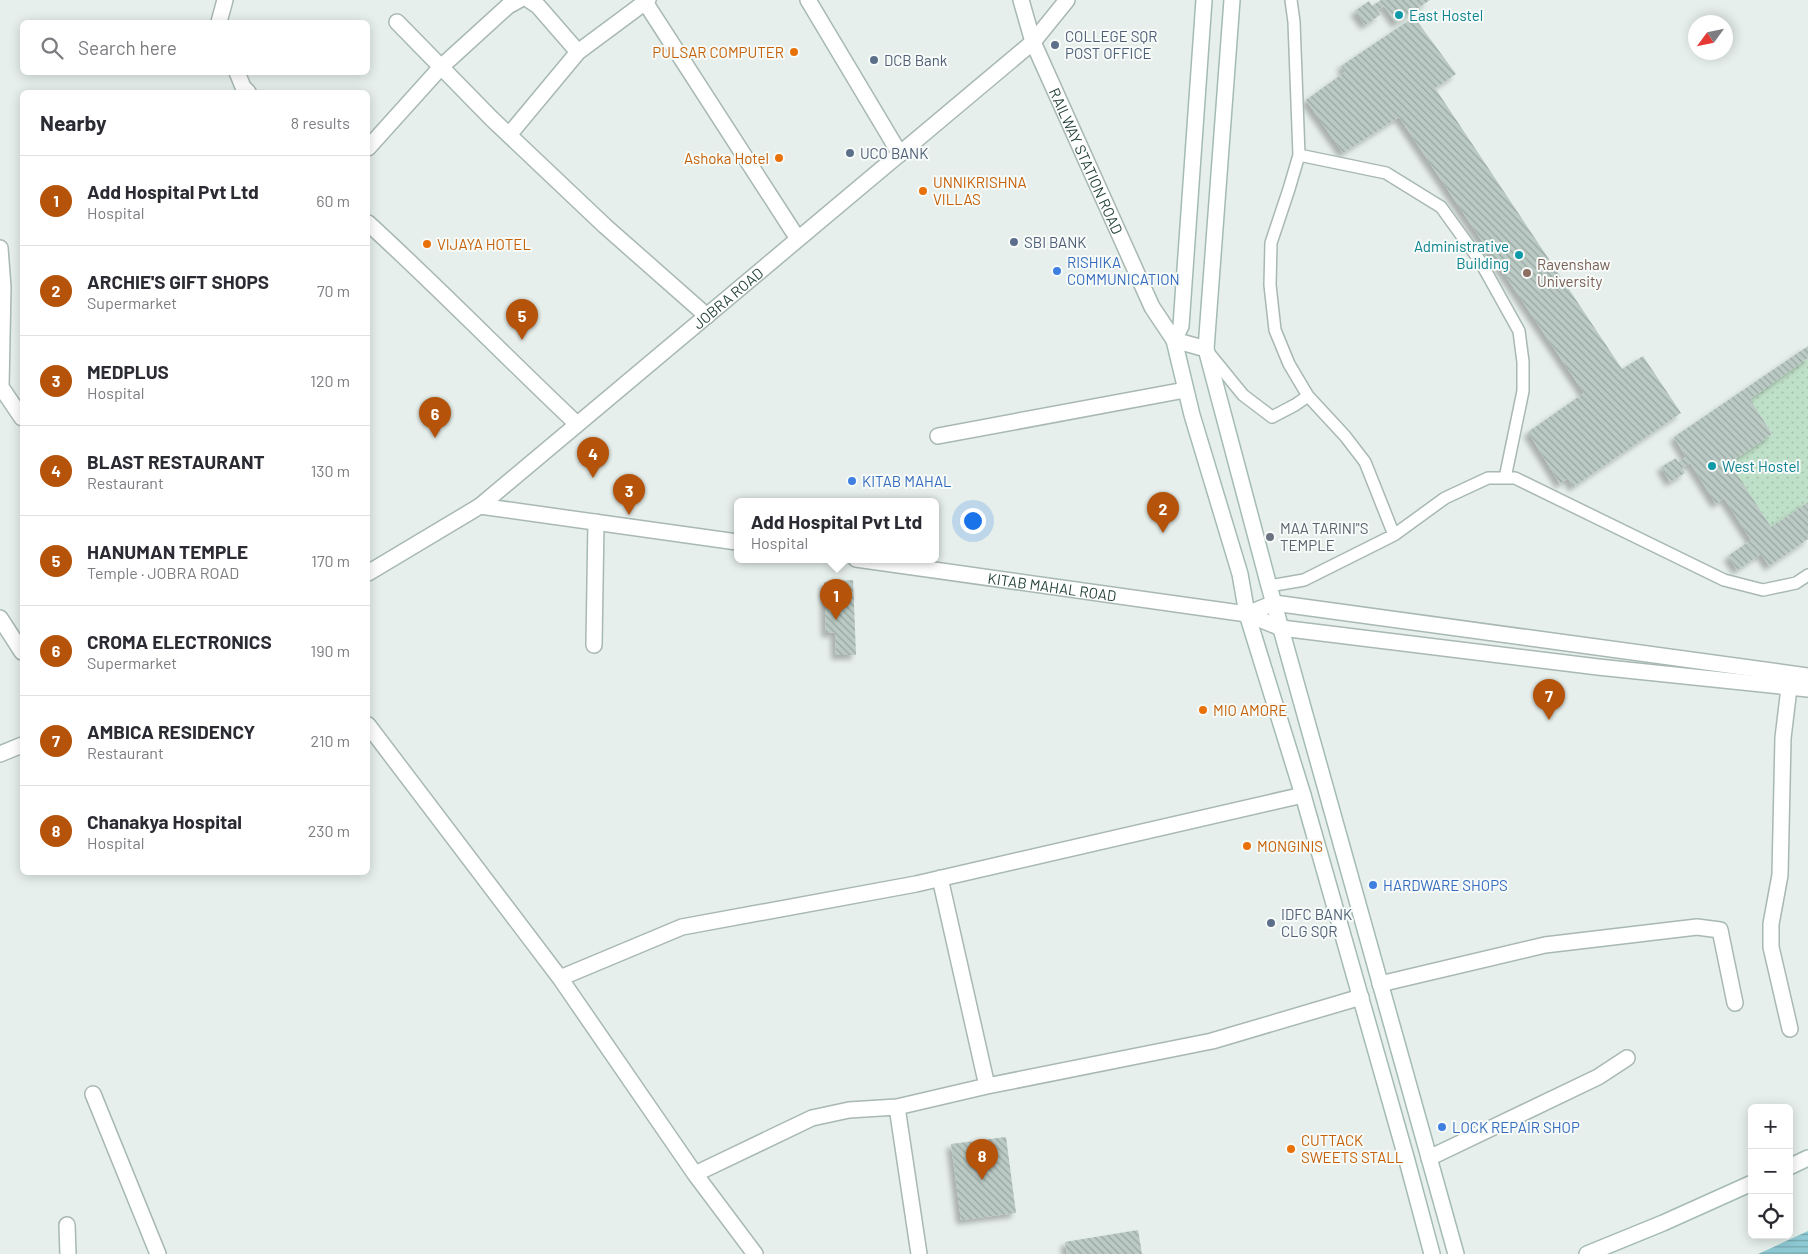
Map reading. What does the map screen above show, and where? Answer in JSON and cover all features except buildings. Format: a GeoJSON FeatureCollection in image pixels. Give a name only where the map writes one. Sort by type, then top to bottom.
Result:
{"type":"FeatureCollection","features":[{"type":"Feature","properties":{"kind":"street"},"geometry":{"type":"LineString","coordinates":[[220,20],[225,0]]}},
{"type":"Feature","properties":{"kind":"street"},"geometry":{"type":"LineString","coordinates":[[370,146],[441,67],[508,6],[519,0]]}},
{"type":"Feature","properties":{"kind":"street"},"geometry":{"type":"LineString","coordinates":[[529,0],[538,6],[578,52]]}},
{"type":"Feature","properties":{"kind":"street"},"geometry":{"type":"LineString","coordinates":[[808,0],[900,154]]}},
{"type":"Feature","properties":{"kind":"street","name":"RAILWAY STATION ROAD"},"geometry":{"type":"LineString","coordinates":[[1021,0],[1033,42],[1152,307],[1174,340]]}},
{"type":"Feature","properties":{"kind":"street","name":"JOBRA ROAD"},"geometry":{"type":"LineString","coordinates":[[370,572],[480,506],[1033,42],[1067,0]]}},
{"type":"Feature","properties":{"kind":"street"},"geometry":{"type":"LineString","coordinates":[[1204,0],[1181,326],[1174,340],[1185,390],[1240,574],[1247,614],[1303,796],[1432,1254]]}},
{"type":"Feature","properties":{"kind":"street"},"geometry":{"type":"LineString","coordinates":[[1232,0],[1206,349],[1269,586],[1456,1254]]}},
{"type":"Feature","properties":{"kind":"street"},"geometry":{"type":"LineString","coordinates":[[509,135],[578,52],[646,1],[798,239]]}},
{"type":"Feature","properties":{"kind":"street"},"geometry":{"type":"LineString","coordinates":[[398,22],[509,135],[605,226],[707,316]]}},
{"type":"Feature","properties":{"kind":"street"},"geometry":{"type":"LineString","coordinates":[[238,75],[246,90]]}},
{"type":"Feature","properties":{"kind":"street"},"geometry":{"type":"LineString","coordinates":[[370,225],[577,424]]}},
{"type":"Feature","properties":{"kind":"street"},"geometry":{"type":"LineString","coordinates":[[0,248],[4,287],[1,387],[20,415]]}},
{"type":"Feature","properties":{"kind":"street"},"geometry":{"type":"LineString","coordinates":[[1174,340],[1206,349]]}},
{"type":"Feature","properties":{"kind":"street"},"geometry":{"type":"LineString","coordinates":[[938,436],[1185,390]]}},
{"type":"Feature","properties":{"kind":"street"},"geometry":{"type":"LineString","coordinates":[[480,506],[734,542]]}},
{"type":"Feature","properties":{"kind":"street"},"geometry":{"type":"LineString","coordinates":[[594,645],[596,522]]}},
{"type":"Feature","properties":{"kind":"street","name":"KITAB MAHAL ROAD"},"geometry":{"type":"LineString","coordinates":[[884,563],[1247,614],[1281,628],[1598,667],[1808,690]]}},
{"type":"Feature","properties":{"kind":"street"},"geometry":{"type":"LineString","coordinates":[[1247,614],[1274,603],[1808,676]]}},
{"type":"Feature","properties":{"kind":"street"},"geometry":{"type":"LineString","coordinates":[[0,618],[20,649]]}},
{"type":"Feature","properties":{"kind":"street"},"geometry":{"type":"LineString","coordinates":[[1789,688],[1783,738],[1780,875],[1771,924],[1772,947],[1790,1029]]}},
{"type":"Feature","properties":{"kind":"street"},"geometry":{"type":"LineString","coordinates":[[370,728],[560,978],[695,1174],[755,1254]]}},
{"type":"Feature","properties":{"kind":"street"},"geometry":{"type":"LineString","coordinates":[[0,754],[20,746]]}},
{"type":"Feature","properties":{"kind":"street"},"geometry":{"type":"LineString","coordinates":[[560,978],[682,927],[940,878],[1303,796]]}},
{"type":"Feature","properties":{"kind":"street"},"geometry":{"type":"LineString","coordinates":[[940,878],[987,1086]]}},
{"type":"Feature","properties":{"kind":"street"},"geometry":{"type":"LineString","coordinates":[[1380,984],[1545,945],[1697,927],[1720,930],[1735,1003]]}},
{"type":"Feature","properties":{"kind":"street"},"geometry":{"type":"LineString","coordinates":[[695,1174],[812,1118],[849,1110],[897,1107],[987,1086],[1212,1041],[1361,997]]}},
{"type":"Feature","properties":{"kind":"street"},"geometry":{"type":"LineString","coordinates":[[1429,1158],[1598,1077],[1626,1058]]}},
{"type":"Feature","properties":{"kind":"street"},"geometry":{"type":"LineString","coordinates":[[93,1094],[158,1254]]}},
{"type":"Feature","properties":{"kind":"street"},"geometry":{"type":"LineString","coordinates":[[897,1107],[919,1254]]}},
{"type":"Feature","properties":{"kind":"street"},"geometry":{"type":"LineString","coordinates":[[1793,1165],[1808,1158]]}},
{"type":"Feature","properties":{"kind":"street"},"geometry":{"type":"LineString","coordinates":[[1587,1254],[1663,1223],[1748,1185]]}},
{"type":"Feature","properties":{"kind":"street"},"geometry":{"type":"LineString","coordinates":[[67,1225],[68,1254]]}},
{"type":"Feature","properties":{"kind":"lane"},"geometry":{"type":"LineString","coordinates":[[1291,0],[1294,22],[1299,155],[1290,189],[1271,243],[1270,285],[1275,330],[1289,364],[1308,396],[1345,436],[1365,462],[1394,535]]}},
{"type":"Feature","properties":{"kind":"lane"},"geometry":{"type":"LineString","coordinates":[[1299,155],[1386,173],[1441,207],[1480,261],[1519,331],[1523,362],[1523,391],[1505,478]]}},
{"type":"Feature","properties":{"kind":"lane"},"geometry":{"type":"LineString","coordinates":[[1206,349],[1243,395],[1272,417],[1308,396]]}},
{"type":"Feature","properties":{"kind":"lane"},"geometry":{"type":"LineString","coordinates":[[1269,586],[1304,580],[1394,535],[1445,498],[1488,478],[1515,478],[1724,580],[1763,590],[1796,583],[1808,575]]}},
{"type":"Feature","properties":{"kind":"green space"},"geometry":{"type":"Polygon","coordinates":[[[1808,358],[1808,502],[1771,527],[1730,463],[1772,434],[1750,399],[1808,358]]]}},
{"type":"Feature","properties":{"kind":"water"},"geometry":{"type":"Polygon","coordinates":[[[1808,1231],[1808,1254],[1758,1254],[1793,1239],[1808,1231]]]}},
{"type":"Feature","properties":{"kind":"place","name":"East Hostel"},"geometry":{"type":"Point","coordinates":[1399,15]}},
{"type":"Feature","properties":{"kind":"place","name":"COLLEGE SQR POST OFFICE"},"geometry":{"type":"Point","coordinates":[1055,45]}},
{"type":"Feature","properties":{"kind":"place","name":"PULSAR COMPUTER"},"geometry":{"type":"Point","coordinates":[794,52]}},
{"type":"Feature","properties":{"kind":"place","name":"DCB Bank"},"geometry":{"type":"Point","coordinates":[874,60]}},
{"type":"Feature","properties":{"kind":"place","name":"UCO BANK"},"geometry":{"type":"Point","coordinates":[850,153]}},
{"type":"Feature","properties":{"kind":"place","name":"Ashoka Hotel"},"geometry":{"type":"Point","coordinates":[779,158]}},
{"type":"Feature","properties":{"kind":"place","name":"UNNIKRISHNA VILLAS"},"geometry":{"type":"Point","coordinates":[923,191]}},
{"type":"Feature","properties":{"kind":"place","name":"SBI BANK"},"geometry":{"type":"Point","coordinates":[1014,242]}},
{"type":"Feature","properties":{"kind":"place","name":"VIJAYA HOTEL"},"geometry":{"type":"Point","coordinates":[427,244]}},
{"type":"Feature","properties":{"kind":"place","name":"Administrative Building"},"geometry":{"type":"Point","coordinates":[1519,255]}},
{"type":"Feature","properties":{"kind":"place","name":"RISHIKA COMMUNICATION"},"geometry":{"type":"Point","coordinates":[1057,271]}},
{"type":"Feature","properties":{"kind":"place","name":"Ravenshaw University"},"geometry":{"type":"Point","coordinates":[1527,273]}},
{"type":"Feature","properties":{"kind":"place","name":"HANUMAN TEMPLE"},"geometry":{"type":"Point","coordinates":[522,340]}},
{"type":"Feature","properties":{"kind":"place","name":"CROMA ELECTRONICS"},"geometry":{"type":"Point","coordinates":[435,438]}},
{"type":"Feature","properties":{"kind":"place","name":"West Hostel"},"geometry":{"type":"Point","coordinates":[1712,466]}},
{"type":"Feature","properties":{"kind":"place","name":"BLAST RESTAURANT"},"geometry":{"type":"Point","coordinates":[593,478]}},
{"type":"Feature","properties":{"kind":"place","name":"KITAB MAHAL"},"geometry":{"type":"Point","coordinates":[852,481]}},
{"type":"Feature","properties":{"kind":"place","name":"MEDPLUS"},"geometry":{"type":"Point","coordinates":[629,515]}},
{"type":"Feature","properties":{"kind":"place","name":"ARCHIE'S GIFT SHOPS"},"geometry":{"type":"Point","coordinates":[1163,533]}},
{"type":"Feature","properties":{"kind":"place","name":"MAA TARINI\"S TEMPLE"},"geometry":{"type":"Point","coordinates":[1270,537]}},
{"type":"Feature","properties":{"kind":"place","name":"Add Hospital Pvt Ltd"},"geometry":{"type":"Point","coordinates":[836,620]}},
{"type":"Feature","properties":{"kind":"place","name":"MIO AMORE"},"geometry":{"type":"Point","coordinates":[1203,710]}},
{"type":"Feature","properties":{"kind":"place","name":"AMBICA RESIDENCY"},"geometry":{"type":"Point","coordinates":[1549,720]}},
{"type":"Feature","properties":{"kind":"place","name":"MONGINIS"},"geometry":{"type":"Point","coordinates":[1247,846]}},
{"type":"Feature","properties":{"kind":"place","name":"HARDWARE SHOPS"},"geometry":{"type":"Point","coordinates":[1373,885]}},
{"type":"Feature","properties":{"kind":"place","name":"IDFC BANK CLG SQR"},"geometry":{"type":"Point","coordinates":[1271,923]}},
{"type":"Feature","properties":{"kind":"place","name":"LOCK REPAIR SHOP"},"geometry":{"type":"Point","coordinates":[1442,1127]}},
{"type":"Feature","properties":{"kind":"place","name":"CUTTACK SWEETS STALL"},"geometry":{"type":"Point","coordinates":[1291,1149]}},
{"type":"Feature","properties":{"kind":"place","name":"Chanakya Hospital"},"geometry":{"type":"Point","coordinates":[982,1180]}}]}
